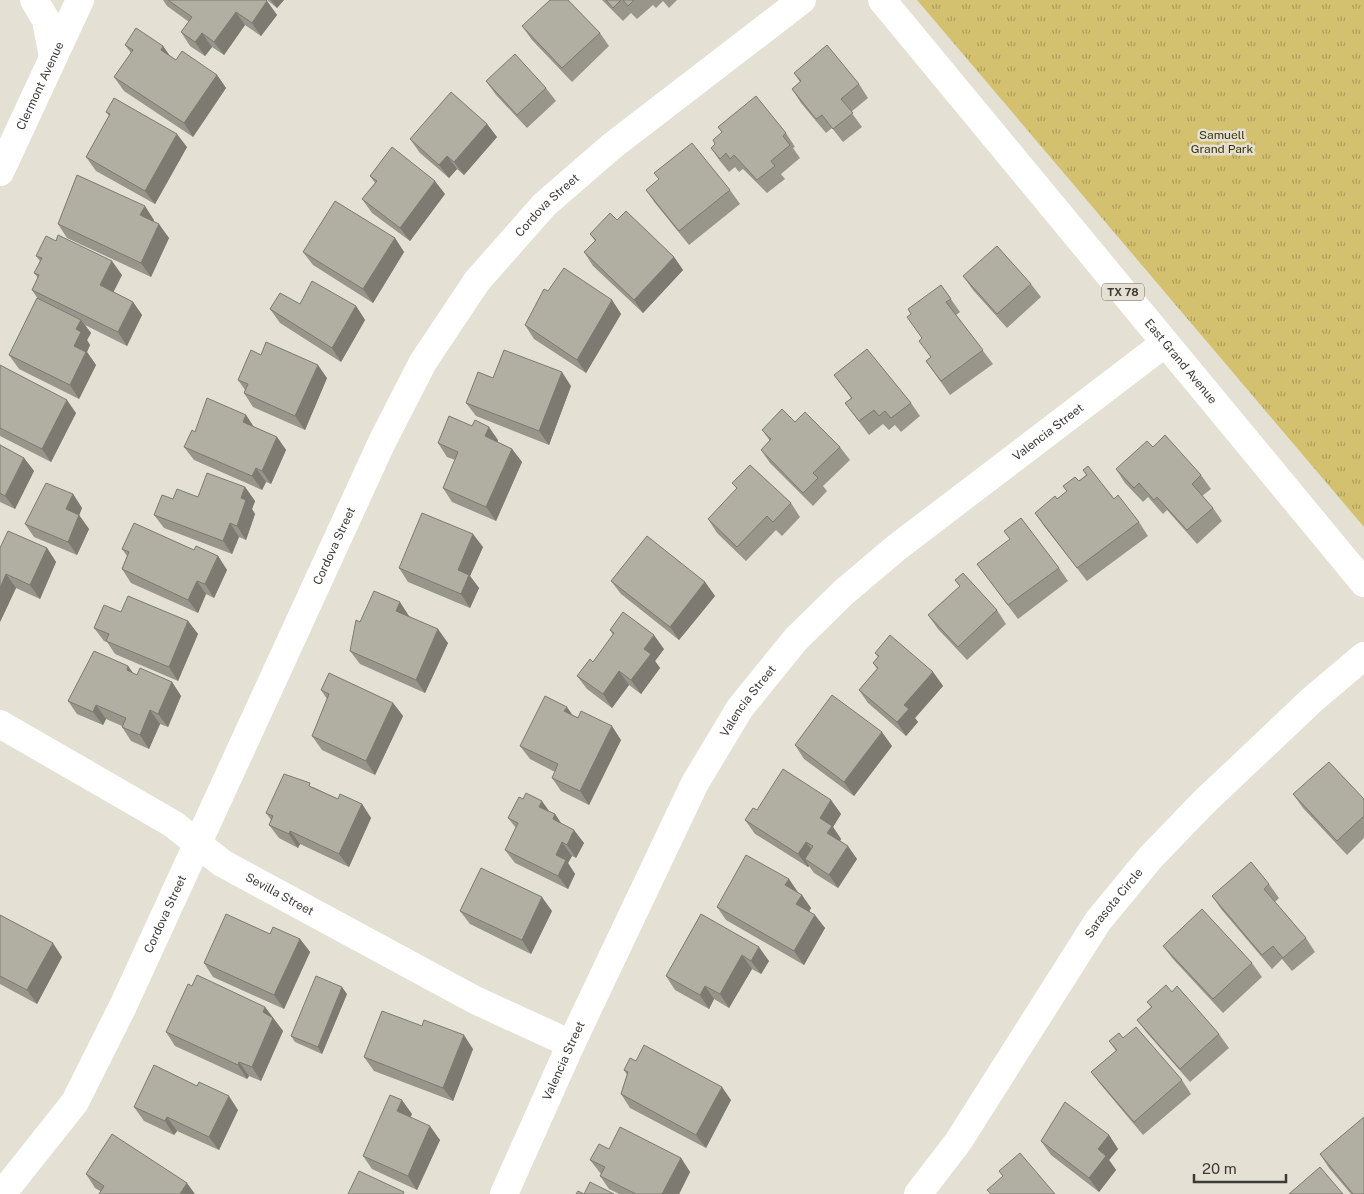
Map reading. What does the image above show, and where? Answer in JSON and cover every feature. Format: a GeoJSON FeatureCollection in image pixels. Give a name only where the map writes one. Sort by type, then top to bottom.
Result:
{"type":"FeatureCollection","features":[{"type":"Feature","properties":{"kind":"street"},"geometry":{"type":"LineString","coordinates":[[34,0],[46,20],[53,57]]}},
{"type":"Feature","properties":{"kind":"street","name":"Clermont Avenue"},"geometry":{"type":"LineString","coordinates":[[0,172],[80,0]]}},
{"type":"Feature","properties":{"kind":"street","name":"Cordova Street"},"geometry":{"type":"LineString","coordinates":[[2,1194],[75,1102],[123,1006],[382,442],[423,362],[477,281],[544,205],[612,146],[802,0]]}},
{"type":"Feature","properties":{"kind":"street","name":"East Grand Avenue"},"geometry":{"type":"LineString","coordinates":[[882,0],[1364,583]]}},
{"type":"Feature","properties":{"kind":"street","name":"Valencia Street"},"geometry":{"type":"LineString","coordinates":[[504,1194],[571,1044],[695,783],[740,708],[796,639],[844,592],[896,548],[1165,343]]}},
{"type":"Feature","properties":{"kind":"street","name":"Sarasota Circle"},"geometry":{"type":"LineString","coordinates":[[918,1194],[958,1142],[1098,921],[1150,858],[1204,802],[1313,699],[1364,656]]}},
{"type":"Feature","properties":{"kind":"street","name":"Sevilla Street"},"geometry":{"type":"LineString","coordinates":[[0,724],[174,824],[222,863],[458,991],[571,1044]]}},
{"type":"Feature","properties":{"kind":"green space","name":"Samuell Grand Park"},"geometry":{"type":"Polygon","coordinates":[[[917,0],[1364,0],[1364,527],[917,0]]]}},
{"type":"Feature","properties":{"kind":"building"},"geometry":{"type":"Polygon","coordinates":[[[168,0],[267,1],[252,23],[236,12],[214,42],[202,33],[195,42],[181,32],[192,17],[168,0]]]}},
{"type":"Feature","properties":{"kind":"building"},"geometry":{"type":"Polygon","coordinates":[[[550,0],[568,0],[600,33],[562,68],[522,26],[550,0]]]}},
{"type":"Feature","properties":{"kind":"building"},"geometry":{"type":"Polygon","coordinates":[[[606,0],[621,0],[613,8],[606,0]]]}},
{"type":"Feature","properties":{"kind":"building"},"geometry":{"type":"Polygon","coordinates":[[[623,0],[634,0],[628,6],[623,0]]]}},
{"type":"Feature","properties":{"kind":"building"},"geometry":{"type":"Polygon","coordinates":[[[136,28],[163,46],[161,50],[176,60],[182,51],[217,75],[184,123],[114,77],[133,50],[125,45],[136,28]]]}},
{"type":"Feature","properties":{"kind":"building"},"geometry":{"type":"Polygon","coordinates":[[[827,45],[859,84],[841,99],[853,113],[833,129],[822,115],[816,119],[792,89],[801,81],[794,73],[827,45]]]}},
{"type":"Feature","properties":{"kind":"building"},"geometry":{"type":"Polygon","coordinates":[[[515,54],[546,88],[517,115],[486,81],[515,54]]]}},
{"type":"Feature","properties":{"kind":"building"},"geometry":{"type":"Polygon","coordinates":[[[451,92],[487,124],[454,162],[447,156],[439,165],[410,139],[451,92]]]}},
{"type":"Feature","properties":{"kind":"building"},"geometry":{"type":"Polygon","coordinates":[[[756,96],[786,133],[783,136],[790,145],[771,161],[775,166],[757,180],[734,155],[730,159],[726,153],[720,159],[711,148],[715,144],[713,140],[722,132],[718,127],[756,96]]]}},
{"type":"Feature","properties":{"kind":"building"},"geometry":{"type":"Polygon","coordinates":[[[114,98],[177,134],[145,191],[86,157],[110,114],[106,112],[114,98]]]}},
{"type":"Feature","properties":{"kind":"building"},"geometry":{"type":"Polygon","coordinates":[[[692,143],[730,190],[679,231],[646,190],[659,179],[654,173],[692,143]]]}},
{"type":"Feature","properties":{"kind":"building"},"geometry":{"type":"Polygon","coordinates":[[[392,147],[435,181],[400,228],[362,199],[377,181],[370,176],[392,147]]]}},
{"type":"Feature","properties":{"kind":"building"},"geometry":{"type":"Polygon","coordinates":[[[77,175],[145,206],[140,215],[159,224],[141,263],[58,224],[77,175]]]}},
{"type":"Feature","properties":{"kind":"building"},"geometry":{"type":"Polygon","coordinates":[[[335,201],[395,238],[363,289],[303,252],[335,201]]]}},
{"type":"Feature","properties":{"kind":"building"},"geometry":{"type":"Polygon","coordinates":[[[626,211],[674,257],[634,300],[584,252],[596,240],[590,234],[610,213],[617,220],[626,211]]]}},
{"type":"Feature","properties":{"kind":"building"},"geometry":{"type":"Polygon","coordinates":[[[58,235],[112,261],[100,285],[133,302],[118,332],[32,290],[39,275],[34,273],[42,258],[36,256],[46,236],[56,241],[58,235]]]}},
{"type":"Feature","properties":{"kind":"building"},"geometry":{"type":"Polygon","coordinates":[[[997,246],[1031,284],[997,314],[963,276],[997,246]]]}},
{"type":"Feature","properties":{"kind":"building"},"geometry":{"type":"Polygon","coordinates":[[[564,268],[612,300],[577,360],[525,325],[544,289],[548,291],[564,268]]]}},
{"type":"Feature","properties":{"kind":"building"},"geometry":{"type":"Polygon","coordinates":[[[312,281],[356,306],[332,348],[270,309],[280,293],[300,304],[312,281]]]}},
{"type":"Feature","properties":{"kind":"building"},"geometry":{"type":"Polygon","coordinates":[[[941,285],[951,299],[946,302],[983,350],[941,381],[926,361],[931,357],[919,341],[922,338],[907,317],[911,314],[908,309],[941,285]]]}},
{"type":"Feature","properties":{"kind":"building"},"geometry":{"type":"Polygon","coordinates":[[[37,298],[81,320],[76,329],[81,332],[74,346],[86,352],[70,385],[9,355],[37,298]]]}},
{"type":"Feature","properties":{"kind":"building"},"geometry":{"type":"Polygon","coordinates":[[[266,342],[318,365],[295,416],[244,393],[248,384],[238,380],[251,350],[261,355],[266,342]]]}},
{"type":"Feature","properties":{"kind":"building"},"geometry":{"type":"Polygon","coordinates":[[[867,349],[911,403],[891,418],[885,411],[879,416],[874,410],[859,421],[845,403],[852,398],[834,375],[867,349]]]}},
{"type":"Feature","properties":{"kind":"building"},"geometry":{"type":"Polygon","coordinates":[[[504,350],[562,372],[539,431],[466,403],[478,372],[493,378],[504,350]]]}},
{"type":"Feature","properties":{"kind":"building"},"geometry":{"type":"Polygon","coordinates":[[[0,365],[67,400],[42,449],[0,428],[0,365]]]}},
{"type":"Feature","properties":{"kind":"building"},"geometry":{"type":"Polygon","coordinates":[[[207,398],[246,415],[243,422],[277,437],[262,471],[256,468],[252,476],[184,447],[192,430],[195,432],[207,398]]]}},
{"type":"Feature","properties":{"kind":"building"},"geometry":{"type":"Polygon","coordinates":[[[782,409],[795,422],[805,412],[840,447],[813,473],[818,478],[803,493],[761,450],[771,439],[762,430],[782,409]]]}},
{"type":"Feature","properties":{"kind":"building"},"geometry":{"type":"Polygon","coordinates":[[[449,416],[472,426],[475,420],[489,427],[485,436],[512,449],[486,507],[443,488],[458,452],[438,443],[449,416]]]}},
{"type":"Feature","properties":{"kind":"building"},"geometry":{"type":"Polygon","coordinates":[[[1165,435],[1201,475],[1192,484],[1213,508],[1187,530],[1157,497],[1154,500],[1139,483],[1134,488],[1116,469],[1147,441],[1153,447],[1165,435]]]}},
{"type":"Feature","properties":{"kind":"building"},"geometry":{"type":"Polygon","coordinates":[[[0,445],[24,458],[5,496],[0,493],[0,445]]]}},
{"type":"Feature","properties":{"kind":"building"},"geometry":{"type":"Polygon","coordinates":[[[750,465],[791,503],[773,522],[767,516],[737,547],[708,519],[737,488],[732,483],[750,465]]]}},
{"type":"Feature","properties":{"kind":"building"},"geometry":{"type":"Polygon","coordinates":[[[1088,466],[1114,499],[1118,495],[1139,522],[1077,568],[1035,513],[1055,496],[1057,499],[1067,491],[1063,486],[1075,477],[1079,481],[1087,475],[1083,470],[1088,466]]]}},
{"type":"Feature","properties":{"kind":"building"},"geometry":{"type":"Polygon","coordinates":[[[207,473],[245,487],[241,498],[246,500],[237,526],[230,523],[223,541],[154,515],[162,495],[173,499],[177,489],[198,497],[207,473]]]}},
{"type":"Feature","properties":{"kind":"building"},"geometry":{"type":"Polygon","coordinates":[[[46,483],[73,494],[66,509],[79,515],[68,542],[25,524],[46,483]]]}},
{"type":"Feature","properties":{"kind":"building"},"geometry":{"type":"Polygon","coordinates":[[[422,513],[473,534],[458,570],[469,575],[461,594],[399,568],[422,513]]]}},
{"type":"Feature","properties":{"kind":"building"},"geometry":{"type":"Polygon","coordinates":[[[1021,518],[1059,568],[1008,605],[977,564],[1010,539],[1004,531],[1021,518]]]}},
{"type":"Feature","properties":{"kind":"building"},"geometry":{"type":"Polygon","coordinates":[[[134,523],[194,550],[196,546],[218,556],[205,584],[197,581],[188,600],[122,569],[129,552],[122,549],[134,523]]]}},
{"type":"Feature","properties":{"kind":"building"},"geometry":{"type":"Polygon","coordinates":[[[8,531],[47,548],[30,585],[6,574],[0,588],[0,548],[8,531]]]}},
{"type":"Feature","properties":{"kind":"building"},"geometry":{"type":"Polygon","coordinates":[[[647,536],[705,582],[670,627],[611,581],[647,536]]]}},
{"type":"Feature","properties":{"kind":"building"},"geometry":{"type":"Polygon","coordinates":[[[963,573],[997,610],[958,647],[928,615],[960,586],[955,580],[963,573]]]}},
{"type":"Feature","properties":{"kind":"building"},"geometry":{"type":"Polygon","coordinates":[[[374,591],[400,602],[396,611],[438,629],[416,680],[350,651],[356,620],[360,622],[374,591]]]}},
{"type":"Feature","properties":{"kind":"building"},"geometry":{"type":"Polygon","coordinates":[[[128,596],[188,621],[169,667],[106,641],[109,634],[94,628],[104,605],[121,612],[128,596]]]}},
{"type":"Feature","properties":{"kind":"building"},"geometry":{"type":"Polygon","coordinates":[[[623,612],[654,635],[644,649],[651,654],[631,680],[619,671],[603,694],[577,676],[590,659],[593,662],[614,633],[610,630],[623,612]]]}},
{"type":"Feature","properties":{"kind":"building"},"geometry":{"type":"Polygon","coordinates":[[[890,635],[933,672],[904,705],[909,709],[897,722],[859,690],[878,668],[873,663],[879,656],[875,653],[890,635]]]}},
{"type":"Feature","properties":{"kind":"building"},"geometry":{"type":"Polygon","coordinates":[[[94,651],[128,666],[127,670],[137,675],[140,668],[172,682],[158,714],[150,710],[140,735],[122,727],[126,718],[96,705],[93,712],[68,701],[94,651]]]}},
{"type":"Feature","properties":{"kind":"building"},"geometry":{"type":"Polygon","coordinates":[[[329,673],[393,703],[366,761],[312,736],[329,694],[321,690],[329,673]]]}},
{"type":"Feature","properties":{"kind":"building"},"geometry":{"type":"Polygon","coordinates":[[[832,695],[882,732],[844,782],[795,745],[832,695]]]}},
{"type":"Feature","properties":{"kind":"building"},"geometry":{"type":"Polygon","coordinates":[[[545,696],[567,707],[564,711],[578,718],[581,711],[612,726],[580,791],[552,778],[558,764],[520,746],[545,696]]]}},
{"type":"Feature","properties":{"kind":"building"},"geometry":{"type":"Polygon","coordinates":[[[1329,762],[1364,799],[1364,816],[1337,841],[1293,794],[1329,762]]]}},
{"type":"Feature","properties":{"kind":"building"},"geometry":{"type":"Polygon","coordinates":[[[783,769],[831,800],[820,818],[832,826],[827,833],[848,846],[829,875],[805,859],[813,846],[806,842],[798,854],[745,820],[753,808],[757,810],[783,769]]]}},
{"type":"Feature","properties":{"kind":"building"},"geometry":{"type":"Polygon","coordinates":[[[284,774],[310,783],[309,786],[338,799],[340,794],[362,804],[339,854],[290,831],[289,834],[269,825],[273,816],[266,813],[284,774]]]}},
{"type":"Feature","properties":{"kind":"building"},"geometry":{"type":"Polygon","coordinates":[[[526,793],[542,801],[539,807],[555,814],[553,819],[574,830],[567,845],[562,842],[556,855],[566,860],[558,876],[505,850],[518,823],[508,818],[519,797],[523,799],[526,793]]]}},
{"type":"Feature","properties":{"kind":"building"},"geometry":{"type":"Polygon","coordinates":[[[746,855],[789,879],[785,885],[802,895],[796,904],[815,915],[794,951],[717,907],[746,855]]]}},
{"type":"Feature","properties":{"kind":"building"},"geometry":{"type":"Polygon","coordinates":[[[1251,862],[1269,884],[1264,889],[1306,938],[1283,958],[1273,946],[1262,955],[1212,896],[1251,862]]]}},
{"type":"Feature","properties":{"kind":"building"},"geometry":{"type":"Polygon","coordinates":[[[481,868],[542,897],[522,940],[460,911],[481,868]]]}},
{"type":"Feature","properties":{"kind":"building"},"geometry":{"type":"Polygon","coordinates":[[[1202,909],[1252,963],[1213,999],[1163,946],[1202,909]]]}},
{"type":"Feature","properties":{"kind":"building"},"geometry":{"type":"Polygon","coordinates":[[[226,914],[270,934],[273,927],[300,939],[274,995],[204,963],[226,914]]]}},
{"type":"Feature","properties":{"kind":"building"},"geometry":{"type":"Polygon","coordinates":[[[701,914],[759,947],[751,961],[742,955],[720,994],[705,986],[700,995],[666,976],[701,914]]]}},
{"type":"Feature","properties":{"kind":"building"},"geometry":{"type":"Polygon","coordinates":[[[0,915],[53,943],[27,990],[0,976],[0,915]]]}},
{"type":"Feature","properties":{"kind":"building"},"geometry":{"type":"Polygon","coordinates":[[[197,975],[265,1007],[263,1012],[273,1018],[252,1067],[239,1062],[238,1065],[166,1032],[188,984],[192,986],[197,975]]]}},
{"type":"Feature","properties":{"kind":"building"},"geometry":{"type":"Polygon","coordinates":[[[316,976],[342,987],[318,1047],[291,1036],[316,976]]]}},
{"type":"Feature","properties":{"kind":"building"},"geometry":{"type":"Polygon","coordinates":[[[1166,985],[1172,992],[1177,986],[1219,1034],[1180,1069],[1137,1020],[1152,1007],[1147,1002],[1166,985]]]}},
{"type":"Feature","properties":{"kind":"building"},"geometry":{"type":"Polygon","coordinates":[[[382,1011],[422,1026],[424,1020],[464,1035],[443,1088],[364,1057],[382,1011]]]}},
{"type":"Feature","properties":{"kind":"building"},"geometry":{"type":"Polygon","coordinates":[[[1136,1027],[1182,1080],[1134,1122],[1091,1072],[1117,1050],[1109,1041],[1119,1033],[1123,1038],[1136,1027]]]}},
{"type":"Feature","properties":{"kind":"building"},"geometry":{"type":"Polygon","coordinates":[[[644,1045],[722,1087],[696,1135],[621,1094],[628,1072],[624,1070],[630,1058],[636,1061],[644,1045]]]}},
{"type":"Feature","properties":{"kind":"building"},"geometry":{"type":"Polygon","coordinates":[[[154,1065],[197,1086],[199,1082],[229,1096],[209,1137],[167,1117],[165,1121],[134,1107],[154,1065]]]}},
{"type":"Feature","properties":{"kind":"building"},"geometry":{"type":"Polygon","coordinates":[[[390,1095],[402,1100],[397,1111],[430,1126],[408,1176],[363,1156],[390,1095]]]}},
{"type":"Feature","properties":{"kind":"building"},"geometry":{"type":"Polygon","coordinates":[[[1065,1102],[1109,1135],[1098,1149],[1106,1156],[1089,1178],[1041,1141],[1065,1102]]]}},
{"type":"Feature","properties":{"kind":"building"},"geometry":{"type":"Polygon","coordinates":[[[1364,1117],[1364,1194],[1353,1194],[1320,1154],[1364,1117]]]}},
{"type":"Feature","properties":{"kind":"building"},"geometry":{"type":"Polygon","coordinates":[[[620,1127],[681,1158],[662,1194],[636,1194],[600,1176],[605,1167],[590,1160],[599,1144],[609,1149],[620,1127]]]}},
{"type":"Feature","properties":{"kind":"building"},"geometry":{"type":"Polygon","coordinates":[[[112,1134],[187,1183],[180,1194],[99,1194],[104,1186],[86,1174],[112,1134]]]}},
{"type":"Feature","properties":{"kind":"building"},"geometry":{"type":"Polygon","coordinates":[[[1020,1153],[1055,1194],[991,1194],[987,1190],[1003,1176],[999,1171],[1020,1153]]]}},
{"type":"Feature","properties":{"kind":"building"},"geometry":{"type":"Polygon","coordinates":[[[1320,1167],[1343,1194],[1289,1194],[1320,1167]]]}},
{"type":"Feature","properties":{"kind":"building"},"geometry":{"type":"Polygon","coordinates":[[[359,1171],[404,1192],[403,1194],[348,1194],[359,1171]]]}},
{"type":"Feature","properties":{"kind":"building"},"geometry":{"type":"Polygon","coordinates":[[[590,1182],[614,1194],[584,1194],[590,1182]]]}}]}
